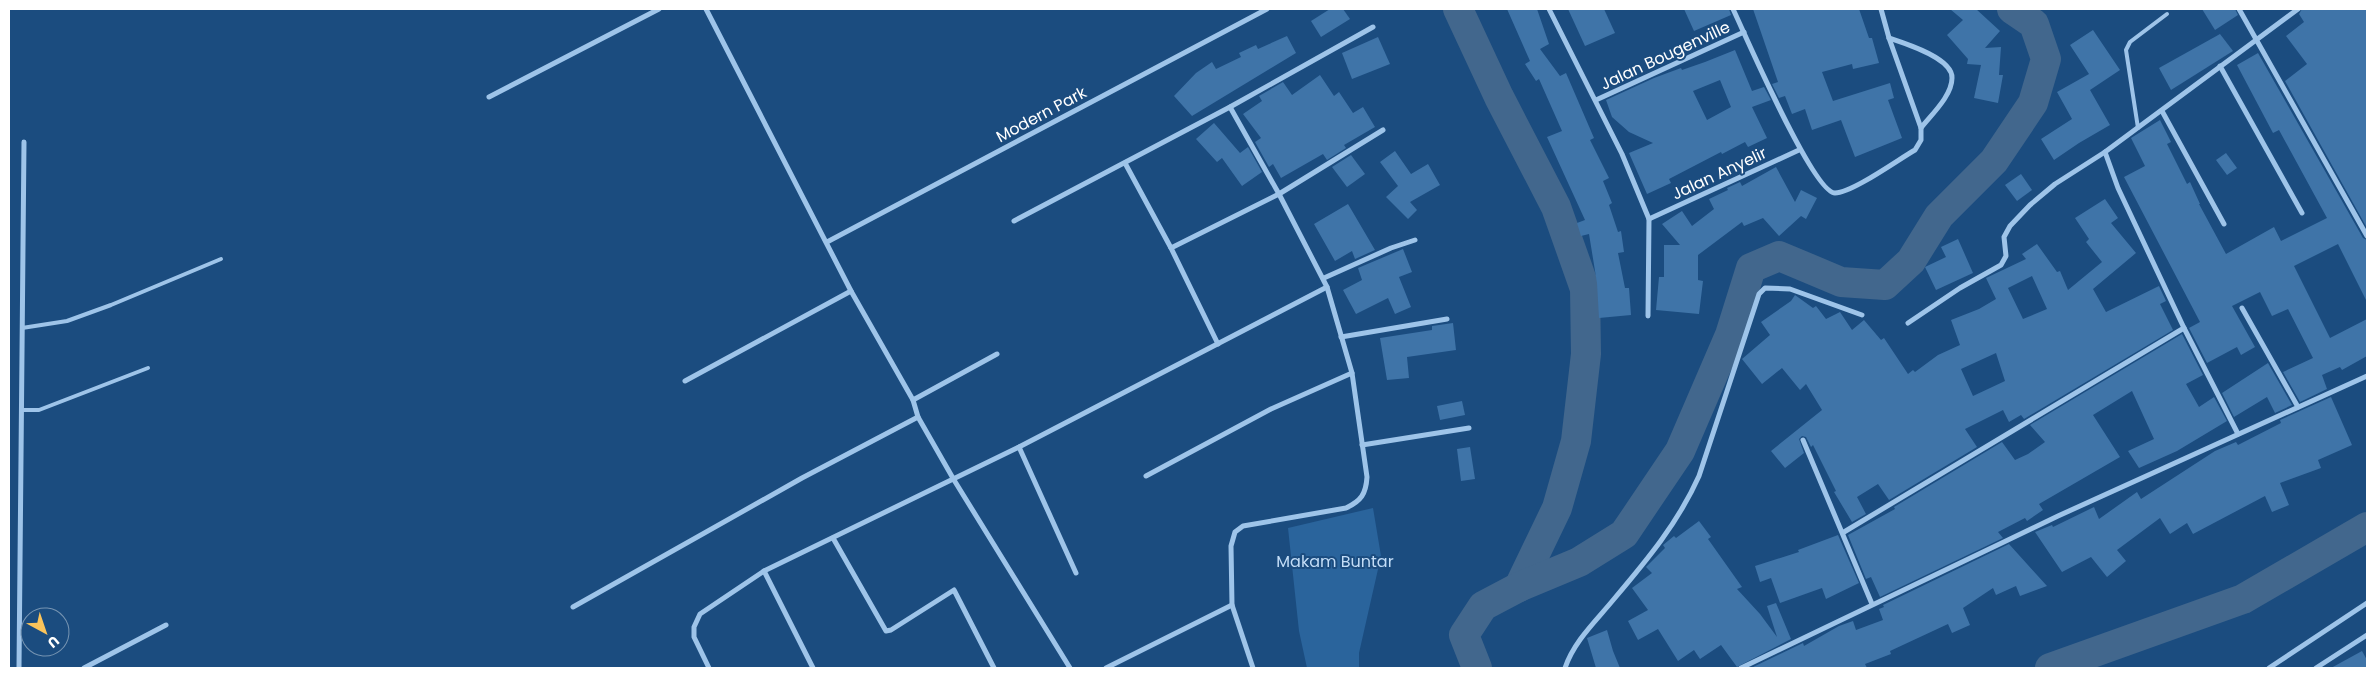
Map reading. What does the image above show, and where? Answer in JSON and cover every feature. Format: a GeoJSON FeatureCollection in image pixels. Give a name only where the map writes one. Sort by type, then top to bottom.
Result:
{"type":"FeatureCollection","features":[{"type":"Feature","properties":{"kind":"street"},"geometry":{"type":"LineString","coordinates":[[489,97],[659,9]]}},
{"type":"Feature","properties":{"kind":"street"},"geometry":{"type":"LineString","coordinates":[[706,9],[851,290],[913,400],[918,417],[954,480],[1070,668]]}},
{"type":"Feature","properties":{"kind":"street","name":"Modern Park"},"geometry":{"type":"LineString","coordinates":[[827,242],[1267,9]]}},
{"type":"Feature","properties":{"kind":"street"},"geometry":{"type":"LineString","coordinates":[[1549,9],[1622,154],[1649,219],[1648,316]]}},
{"type":"Feature","properties":{"kind":"street"},"geometry":{"type":"LineString","coordinates":[[1733,9],[1799,150],[1827,189],[1834,193],[1848,190],[1916,150],[1921,140],[1921,128],[1889,38],[1881,9]]}},
{"type":"Feature","properties":{"kind":"street"},"geometry":{"type":"LineString","coordinates":[[2239,9],[2293,108],[2367,236]]}},
{"type":"Feature","properties":{"kind":"street"},"geometry":{"type":"LineString","coordinates":[[1908,323],[1960,288],[2001,265],[2006,256],[2004,237],[2010,226],[2030,205],[2055,184],[2162,112],[2220,66],[2298,9]]}},
{"type":"Feature","properties":{"kind":"street"},"geometry":{"type":"LineString","coordinates":[[1014,221],[1230,107],[1373,28]]}},
{"type":"Feature","properties":{"kind":"street","name":"Jalan Bougenville"},"geometry":{"type":"LineString","coordinates":[[1596,100],[1744,32]]}},
{"type":"Feature","properties":{"kind":"street"},"geometry":{"type":"LineString","coordinates":[[1889,38],[1920,49],[1940,60],[1951,71],[1952,78],[1949,90],[1921,128]]}},
{"type":"Feature","properties":{"kind":"street"},"geometry":{"type":"LineString","coordinates":[[2220,66],[2302,213]]}},
{"type":"Feature","properties":{"kind":"street"},"geometry":{"type":"LineString","coordinates":[[1230,107],[1324,278],[1352,373],[1366,477],[1366,491],[1358,502],[1334,512],[1243,526],[1235,532],[1231,546],[1232,605],[1253,668]]}},
{"type":"Feature","properties":{"kind":"street"},"geometry":{"type":"LineString","coordinates":[[2162,112],[2224,224]]}},
{"type":"Feature","properties":{"kind":"street"},"geometry":{"type":"LineString","coordinates":[[1171,248],[1279,194],[1383,130]]}},
{"type":"Feature","properties":{"kind":"street"},"geometry":{"type":"LineString","coordinates":[[19,668],[24,142]]}},
{"type":"Feature","properties":{"kind":"street","name":"Jalan Anyelir"},"geometry":{"type":"LineString","coordinates":[[1649,219],[1799,150]]}},
{"type":"Feature","properties":{"kind":"street"},"geometry":{"type":"LineString","coordinates":[[2105,152],[2118,188],[2184,328],[2238,434]]}},
{"type":"Feature","properties":{"kind":"street"},"geometry":{"type":"LineString","coordinates":[[1125,162],[1171,248],[1218,344]]}},
{"type":"Feature","properties":{"kind":"street"},"geometry":{"type":"LineString","coordinates":[[1324,278],[1391,248],[1416,240]]}},
{"type":"Feature","properties":{"kind":"street"},"geometry":{"type":"LineString","coordinates":[[708,668],[694,637],[694,627],[700,614],[764,571],[954,480],[1327,287]]}},
{"type":"Feature","properties":{"kind":"street"},"geometry":{"type":"LineString","coordinates":[[1565,668],[1578,642],[1659,545],[1687,503],[1699,476],[1758,294],[1765,288],[1790,289],[1862,315]]}},
{"type":"Feature","properties":{"kind":"street"},"geometry":{"type":"LineString","coordinates":[[685,381],[851,290]]}},
{"type":"Feature","properties":{"kind":"street"},"geometry":{"type":"LineString","coordinates":[[2242,308],[2298,407]]}},
{"type":"Feature","properties":{"kind":"street"},"geometry":{"type":"LineString","coordinates":[[1341,337],[1447,319]]}},
{"type":"Feature","properties":{"kind":"street"},"geometry":{"type":"LineString","coordinates":[[1844,532],[2184,328]]}},
{"type":"Feature","properties":{"kind":"street"},"geometry":{"type":"LineString","coordinates":[[913,400],[998,354]]}},
{"type":"Feature","properties":{"kind":"street"},"geometry":{"type":"LineString","coordinates":[[1146,476],[1271,409],[1352,373]]}},
{"type":"Feature","properties":{"kind":"street"},"geometry":{"type":"LineString","coordinates":[[1741,668],[2058,516],[2367,376]]}},
{"type":"Feature","properties":{"kind":"street"},"geometry":{"type":"LineString","coordinates":[[573,607],[802,478],[918,417]]}},
{"type":"Feature","properties":{"kind":"street"},"geometry":{"type":"LineString","coordinates":[[1362,444],[1469,428]]}},
{"type":"Feature","properties":{"kind":"street"},"geometry":{"type":"LineString","coordinates":[[1803,440],[1844,532],[1872,604]]}},
{"type":"Feature","properties":{"kind":"street"},"geometry":{"type":"LineString","coordinates":[[1019,447],[1076,573]]}},
{"type":"Feature","properties":{"kind":"street"},"geometry":{"type":"LineString","coordinates":[[833,538],[886,631],[891,630],[954,590],[994,668]]}},
{"type":"Feature","properties":{"kind":"street"},"geometry":{"type":"LineString","coordinates":[[764,571],[813,668]]}},
{"type":"Feature","properties":{"kind":"street"},"geometry":{"type":"LineString","coordinates":[[2269,668],[2367,603]]}},
{"type":"Feature","properties":{"kind":"street"},"geometry":{"type":"LineString","coordinates":[[1106,668],[1232,605]]}},
{"type":"Feature","properties":{"kind":"street"},"geometry":{"type":"LineString","coordinates":[[84,668],[166,625]]}},
{"type":"Feature","properties":{"kind":"street"},"geometry":{"type":"LineString","coordinates":[[2316,668],[2367,635]]}},
{"type":"Feature","properties":{"kind":"lane"},"geometry":{"type":"LineString","coordinates":[[2138,128],[2126,50],[2130,42],[2167,14]]}},
{"type":"Feature","properties":{"kind":"lane"},"geometry":{"type":"LineString","coordinates":[[22,328],[75,318],[221,259]]}},
{"type":"Feature","properties":{"kind":"lane"},"geometry":{"type":"LineString","coordinates":[[22,410],[39,410],[148,368]]}},
{"type":"Feature","properties":{"kind":"green space","name":"Makam Buntar"},"geometry":{"type":"Polygon","coordinates":[[[1373,508],[1381,556],[1359,653],[1359,668],[1307,668],[1299,631],[1288,528],[1373,508]]]}},
{"type":"Feature","properties":{"kind":"building"},"geometry":{"type":"Polygon","coordinates":[[[1330,9],[1343,9],[1350,19],[1321,37],[1311,21],[1330,9]]]}},
{"type":"Feature","properties":{"kind":"building"},"geometry":{"type":"Polygon","coordinates":[[[1507,9],[1537,9],[1549,44],[1540,49],[1560,76],[1566,73],[1594,138],[1590,140],[1609,178],[1603,181],[1612,203],[1609,205],[1618,232],[1621,231],[1624,252],[1618,253],[1625,288],[1629,288],[1631,315],[1599,318],[1597,283],[1589,234],[1581,236],[1577,223],[1585,220],[1547,137],[1562,131],[1539,79],[1536,81],[1525,64],[1530,61],[1507,9]]]}},
{"type":"Feature","properties":{"kind":"building"},"geometry":{"type":"Polygon","coordinates":[[[1568,9],[1604,9],[1615,33],[1585,46],[1568,9]]]}},
{"type":"Feature","properties":{"kind":"building"},"geometry":{"type":"Polygon","coordinates":[[[1684,9],[1729,9],[1731,15],[1694,31],[1684,9]]]}},
{"type":"Feature","properties":{"kind":"building"},"geometry":{"type":"Polygon","coordinates":[[[1753,9],[1859,9],[1869,38],[1872,38],[1879,63],[1853,69],[1852,64],[1822,72],[1833,101],[1890,83],[1894,98],[1888,100],[1902,138],[1855,157],[1841,120],[1812,130],[1805,109],[1792,114],[1785,96],[1779,98],[1772,84],[1778,82],[1753,9]]]}},
{"type":"Feature","properties":{"kind":"building"},"geometry":{"type":"Polygon","coordinates":[[[1950,9],[1976,9],[2000,31],[1985,48],[2001,47],[1999,75],[2003,75],[1998,103],[1974,98],[1981,65],[1967,64],[1968,59],[1947,35],[1963,20],[1950,9]]]}},
{"type":"Feature","properties":{"kind":"building"},"geometry":{"type":"Polygon","coordinates":[[[2202,9],[2235,9],[2238,15],[2215,30],[2202,9]]]}},
{"type":"Feature","properties":{"kind":"building"},"geometry":{"type":"Polygon","coordinates":[[[2302,9],[2367,9],[2367,228],[2285,81],[2307,64],[2286,36],[2304,22],[2299,14],[2302,9]]]}},
{"type":"Feature","properties":{"kind":"building"},"geometry":{"type":"Polygon","coordinates":[[[2093,30],[2120,70],[2090,90],[2110,125],[2054,160],[2041,139],[2072,119],[2057,92],[2089,74],[2070,45],[2093,30]]]}},
{"type":"Feature","properties":{"kind":"building"},"geometry":{"type":"Polygon","coordinates":[[[2220,34],[2233,51],[2171,90],[2159,68],[2220,34]]]}},
{"type":"Feature","properties":{"kind":"building"},"geometry":{"type":"Polygon","coordinates":[[[1287,36],[1296,53],[1192,116],[1174,96],[1196,73],[1212,62],[1216,69],[1241,57],[1239,53],[1256,45],[1258,49],[1287,36]]]}},
{"type":"Feature","properties":{"kind":"building"},"geometry":{"type":"Polygon","coordinates":[[[1378,37],[1390,64],[1352,79],[1342,53],[1378,37]]]}},
{"type":"Feature","properties":{"kind":"building"},"geometry":{"type":"Polygon","coordinates":[[[1735,50],[1752,91],[1764,87],[1771,100],[1752,107],[1767,138],[1748,147],[1745,142],[1722,154],[1721,152],[1669,179],[1671,183],[1647,194],[1629,153],[1653,143],[1629,132],[1612,117],[1606,100],[1654,78],[1705,62],[1735,50]],[[1720,80],[1693,91],[1707,120],[1731,107],[1720,80]]]}},
{"type":"Feature","properties":{"kind":"building"},"geometry":{"type":"Polygon","coordinates":[[[2258,53],[2363,238],[2367,240],[2367,302],[2338,244],[2294,266],[2330,338],[2367,319],[2367,356],[2342,370],[2340,367],[2322,375],[2327,389],[2300,402],[2283,372],[2313,358],[2288,309],[2272,316],[2260,292],[2232,306],[2255,347],[2241,355],[2237,347],[2207,363],[2189,328],[2200,322],[2124,177],[2145,166],[2131,138],[2160,120],[2171,142],[2167,144],[2187,184],[2190,182],[2199,204],[2226,254],[2274,227],[2281,241],[2327,218],[2279,130],[2273,133],[2237,65],[2258,53]]]}},
{"type":"Feature","properties":{"kind":"building"},"geometry":{"type":"Polygon","coordinates":[[[1320,75],[1334,96],[1339,92],[1353,113],[1363,107],[1375,127],[1344,145],[1346,148],[1327,160],[1323,154],[1281,178],[1273,164],[1269,167],[1255,142],[1261,138],[1243,114],[1262,101],[1259,96],[1283,82],[1292,95],[1320,75]]]}},
{"type":"Feature","properties":{"kind":"building"},"geometry":{"type":"Polygon","coordinates":[[[1214,123],[1240,153],[1248,147],[1262,172],[1242,186],[1222,158],[1217,162],[1196,139],[1214,123]]]}},
{"type":"Feature","properties":{"kind":"building"},"geometry":{"type":"Polygon","coordinates":[[[1395,151],[1411,174],[1428,164],[1440,185],[1410,202],[1417,210],[1408,219],[1386,197],[1398,186],[1380,162],[1395,151]]]}},
{"type":"Feature","properties":{"kind":"building"},"geometry":{"type":"Polygon","coordinates":[[[2226,153],[2237,168],[2227,175],[2216,160],[2226,153]]]}},
{"type":"Feature","properties":{"kind":"building"},"geometry":{"type":"Polygon","coordinates":[[[1351,155],[1365,174],[1347,187],[1332,167],[1351,155]]]}},
{"type":"Feature","properties":{"kind":"building"},"geometry":{"type":"Polygon","coordinates":[[[1776,167],[1795,202],[1801,190],[1817,198],[1806,219],[1801,216],[1779,236],[1763,218],[1744,226],[1742,222],[1698,255],[1698,280],[1703,281],[1699,314],[1656,310],[1659,277],[1664,277],[1664,245],[1680,245],[1662,224],[1682,211],[1692,226],[1714,209],[1709,199],[1740,182],[1742,186],[1776,167]]]}},
{"type":"Feature","properties":{"kind":"building"},"geometry":{"type":"Polygon","coordinates":[[[2021,174],[2032,190],[2017,201],[2005,185],[2021,174]]]}},
{"type":"Feature","properties":{"kind":"building"},"geometry":{"type":"Polygon","coordinates":[[[2105,199],[2118,218],[2111,223],[2136,253],[2093,289],[2106,312],[2159,286],[2166,301],[2160,304],[2173,330],[2024,419],[2021,415],[2009,422],[2003,410],[1965,429],[1977,447],[1889,500],[1878,484],[1857,497],[1866,514],[1852,522],[1834,492],[1836,491],[1813,445],[1811,447],[1806,437],[1802,436],[1799,439],[1804,453],[1785,468],[1771,451],[1822,410],[1806,384],[1800,390],[1782,368],[1762,384],[1742,359],[1770,335],[1761,322],[1791,301],[1795,295],[1813,308],[1816,306],[1826,319],[1840,312],[1852,330],[1864,320],[1881,340],[1884,338],[1908,374],[1913,370],[1915,372],[1938,355],[1960,345],[1951,320],[1979,309],[1996,299],[1986,278],[2026,259],[2022,254],[2037,244],[2057,272],[2060,271],[2068,290],[2102,262],[2086,242],[2089,239],[2075,218],[2105,199]],[[2032,276],[2008,288],[2023,319],[2047,309],[2032,276]],[[1996,353],[1961,369],[1973,396],[2005,381],[1996,353]]]}},
{"type":"Feature","properties":{"kind":"building"},"geometry":{"type":"Polygon","coordinates":[[[1348,204],[1375,250],[1355,259],[1352,251],[1335,261],[1314,224],[1348,204]]]}},
{"type":"Feature","properties":{"kind":"building"},"geometry":{"type":"Polygon","coordinates":[[[1958,239],[1973,273],[1936,290],[1925,267],[1946,257],[1941,247],[1958,239]]]}},
{"type":"Feature","properties":{"kind":"building"},"geometry":{"type":"Polygon","coordinates":[[[1403,249],[1412,272],[1399,277],[1411,307],[1395,314],[1388,298],[1356,314],[1343,290],[1362,280],[1358,268],[1403,249]]]}},
{"type":"Feature","properties":{"kind":"building"},"geometry":{"type":"Polygon","coordinates":[[[1453,323],[1456,350],[1407,357],[1409,378],[1387,380],[1380,338],[1432,330],[1432,326],[1453,323]]]}},
{"type":"Feature","properties":{"kind":"building"},"geometry":{"type":"Polygon","coordinates":[[[2182,334],[2203,375],[2186,384],[2199,407],[2214,397],[2227,421],[2177,451],[2139,468],[2128,451],[2154,439],[2132,391],[2093,415],[2120,457],[2039,504],[2043,510],[2027,521],[2025,518],[1998,532],[2003,538],[1880,597],[1871,577],[1866,579],[1848,535],[1895,509],[1894,507],[2002,442],[2015,460],[2028,454],[2045,442],[2030,425],[2182,334]]]}},
{"type":"Feature","properties":{"kind":"building"},"geometry":{"type":"Polygon","coordinates":[[[2268,363],[2292,405],[2275,413],[2267,397],[2234,417],[2222,393],[2268,363]]]}},
{"type":"Feature","properties":{"kind":"building"},"geometry":{"type":"Polygon","coordinates":[[[2331,397],[2352,445],[2318,460],[2321,468],[2280,483],[2289,505],[2272,512],[2265,496],[2193,534],[2187,523],[2170,534],[2160,518],[2117,550],[2126,561],[2107,577],[2091,557],[2062,572],[2035,532],[2052,525],[2053,527],[2094,507],[2099,519],[2137,492],[2141,499],[2215,451],[2236,442],[2238,445],[2281,423],[2280,420],[2331,397]]]}},
{"type":"Feature","properties":{"kind":"building"},"geometry":{"type":"Polygon","coordinates":[[[1462,401],[1465,415],[1440,420],[1437,406],[1462,401]]]}},
{"type":"Feature","properties":{"kind":"building"},"geometry":{"type":"Polygon","coordinates":[[[1470,447],[1475,479],[1461,481],[1457,449],[1470,447]]]}},
{"type":"Feature","properties":{"kind":"building"},"geometry":{"type":"Polygon","coordinates":[[[1699,521],[1711,537],[1708,539],[1742,587],[1737,589],[1760,614],[1777,637],[1767,606],[1776,603],[1791,639],[1737,667],[1721,645],[1700,659],[1694,650],[1678,661],[1658,629],[1638,640],[1628,621],[1648,610],[1632,588],[1652,573],[1646,567],[1665,548],[1663,545],[1699,521]]]}},
{"type":"Feature","properties":{"kind":"building"},"geometry":{"type":"Polygon","coordinates":[[[1838,535],[1859,583],[1826,599],[1822,588],[1780,603],[1771,578],[1760,582],[1755,566],[1799,552],[1798,550],[1838,535]]]}},
{"type":"Feature","properties":{"kind":"building"},"geometry":{"type":"Polygon","coordinates":[[[2009,544],[2047,586],[2020,596],[2016,586],[1996,595],[1993,588],[1963,608],[1970,625],[1952,633],[1948,624],[1890,651],[1891,654],[1865,664],[1867,668],[1751,668],[1803,643],[1804,646],[1839,626],[1853,621],[1856,630],[1883,620],[1879,609],[1884,607],[1883,605],[2009,544]]]}},
{"type":"Feature","properties":{"kind":"building"},"geometry":{"type":"Polygon","coordinates":[[[1607,630],[1620,668],[1596,668],[1587,638],[1607,630]]]}},
{"type":"Feature","properties":{"kind":"building"},"geometry":{"type":"Polygon","coordinates":[[[2362,651],[2367,660],[2367,668],[2331,668],[2362,651]]]}},
{"type":"Feature","properties":{"kind":"waterway"},"geometry":{"type":"LineString","coordinates":[[1458,9],[1499,97],[1556,207],[1585,289],[1586,354],[1576,441],[1557,508],[1519,587]]}},
{"type":"Feature","properties":{"kind":"waterway"},"geometry":{"type":"LineString","coordinates":[[1477,668],[1464,635],[1483,606],[1519,587],[1579,562],[1624,534],[1680,451],[1730,335],[1751,268],[1779,256],[1841,282],[1885,285],[1911,261],[1939,216],[1994,161],[2033,103],[2046,59],[2034,24],[2012,9]]}},
{"type":"Feature","properties":{"kind":"waterway"},"geometry":{"type":"LineString","coordinates":[[2050,668],[2243,599],[2367,527]]}}]}
